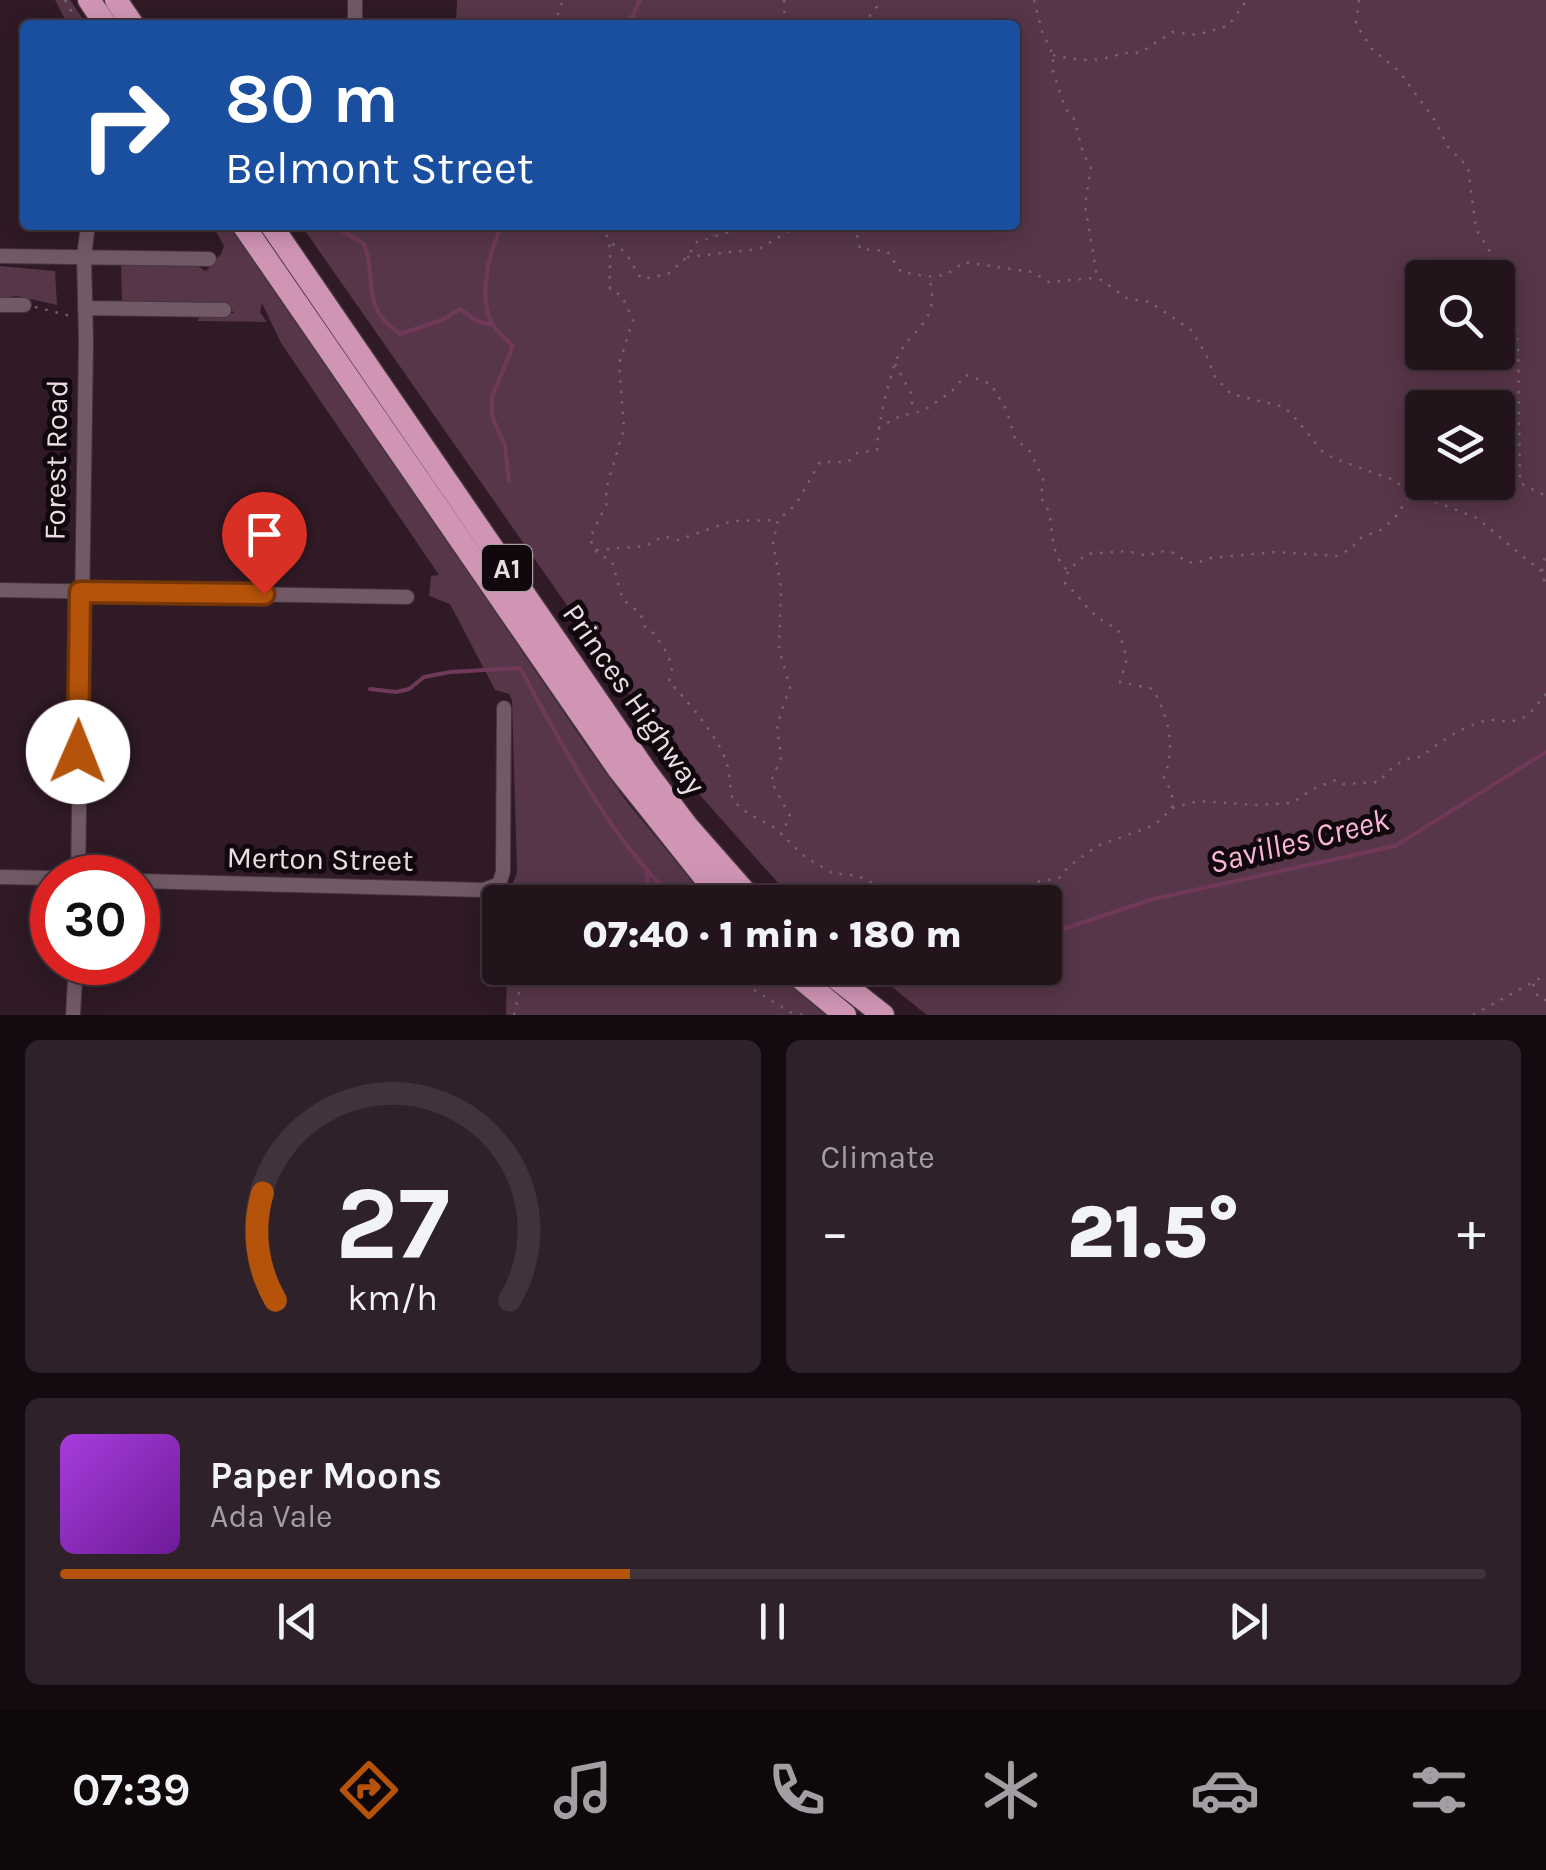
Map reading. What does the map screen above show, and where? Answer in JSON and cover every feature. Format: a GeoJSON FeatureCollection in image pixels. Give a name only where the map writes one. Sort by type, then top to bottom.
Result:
{"type":"FeatureCollection","features":[{"type":"Feature","properties":{"kind":"highway","name":"Princes Highway"},"geometry":{"type":"LineString","coordinates":[[246,230],[619,770],[710,885]]}},
{"type":"Feature","properties":{"kind":"highway","name":"Princes Highway"},"geometry":{"type":"LineString","coordinates":[[273,230],[645,770],[739,885]]}},
{"type":"Feature","properties":{"kind":"highway"},"geometry":{"type":"LineString","coordinates":[[809,985],[845,1015]]}},
{"type":"Feature","properties":{"kind":"highway"},"geometry":{"type":"LineString","coordinates":[[845,985],[883,1015]]}},
{"type":"Feature","properties":{"kind":"street","name":"Forest Road"},"geometry":{"type":"LineString","coordinates":[[78,855],[81,314],[87,230]]}},
{"type":"Feature","properties":{"kind":"street"},"geometry":{"type":"LineString","coordinates":[[0,256],[209,260]]}},
{"type":"Feature","properties":{"kind":"street"},"geometry":{"type":"LineString","coordinates":[[0,305],[24,306]]}},
{"type":"Feature","properties":{"kind":"street"},"geometry":{"type":"LineString","coordinates":[[81,314],[224,310]]}},
{"type":"Feature","properties":{"kind":"street"},"geometry":{"type":"LineString","coordinates":[[0,590],[408,597]]}},
{"type":"Feature","properties":{"kind":"street"},"geometry":{"type":"LineString","coordinates":[[499,884],[503,872],[504,708]]}},
{"type":"Feature","properties":{"kind":"street"},"geometry":{"type":"LineString","coordinates":[[0,877],[30,878]]}},
{"type":"Feature","properties":{"kind":"street","name":"Merton Street"},"geometry":{"type":"LineString","coordinates":[[160,882],[484,890],[499,884]]}},
{"type":"Feature","properties":{"kind":"street"},"geometry":{"type":"LineString","coordinates":[[73,1015],[75,985]]}},
{"type":"Feature","properties":{"kind":"path"},"geometry":{"type":"LineString","coordinates":[[867,20],[882,0]]}},
{"type":"Feature","properties":{"kind":"path"},"geometry":{"type":"LineString","coordinates":[[1034,0],[1065,108],[1074,120],[1084,156],[1091,166],[1085,205],[1097,278]]}},
{"type":"Feature","properties":{"kind":"path"},"geometry":{"type":"LineString","coordinates":[[1052,55],[1075,60],[1104,58],[1121,51],[1140,53],[1172,32],[1196,35],[1228,26],[1248,0]]}},
{"type":"Feature","properties":{"kind":"path"},"geometry":{"type":"LineString","coordinates":[[1359,0],[1356,24],[1372,49],[1399,71],[1436,122],[1448,147],[1468,168],[1476,229],[1491,253],[1514,309],[1520,483],[1546,496]]}},
{"type":"Feature","properties":{"kind":"path"},"geometry":{"type":"LineString","coordinates":[[605,230],[612,244],[608,265],[610,289],[622,296],[632,320],[619,364],[624,428],[606,489],[607,503],[590,538],[594,550],[612,562],[623,600],[640,613],[645,627],[655,634],[668,655],[672,668],[669,682],[687,699],[724,754],[732,778],[733,801],[832,873],[858,876],[877,885]]}},
{"type":"Feature","properties":{"kind":"path"},"geometry":{"type":"LineString","coordinates":[[711,230],[713,238]]}},
{"type":"Feature","properties":{"kind":"path"},"geometry":{"type":"LineString","coordinates":[[612,244],[630,256],[632,268],[642,280],[668,274],[698,242],[737,230]]}},
{"type":"Feature","properties":{"kind":"path"},"geometry":{"type":"LineString","coordinates":[[687,257],[759,249],[791,230]]}},
{"type":"Feature","properties":{"kind":"path"},"geometry":{"type":"LineString","coordinates":[[856,230],[860,249],[887,251],[901,272],[951,274],[963,262],[1032,272],[1049,282],[1097,278],[1128,299],[1150,302],[1190,330],[1215,377],[1230,394],[1280,406],[1291,413],[1322,451],[1405,488]]}},
{"type":"Feature","properties":{"kind":"path"},"geometry":{"type":"LineString","coordinates":[[781,836],[790,816],[772,781],[781,758],[777,724],[790,686],[779,648],[782,588],[773,542],[778,520],[796,504],[820,462],[848,462],[857,454],[877,450],[878,428],[895,363],[931,314],[934,295],[929,276]]}},
{"type":"Feature","properties":{"kind":"path"},"geometry":{"type":"LineString","coordinates":[[24,306],[81,314]]}},
{"type":"Feature","properties":{"kind":"path"},"geometry":{"type":"LineString","coordinates":[[895,363],[911,393],[913,414]]}},
{"type":"Feature","properties":{"kind":"path"},"geometry":{"type":"LineString","coordinates":[[878,428],[923,411],[951,392],[966,375],[990,384],[1007,411],[1015,439],[1029,450],[1043,478],[1041,498],[1047,506],[1056,558],[1068,571]]}},
{"type":"Feature","properties":{"kind":"path"},"geometry":{"type":"LineString","coordinates":[[1172,808],[1172,793],[1164,778],[1172,758],[1165,712],[1153,689],[1120,682],[1127,658],[1118,629],[1079,602],[1065,582],[1068,571],[1086,554],[1127,551],[1148,556],[1159,551],[1174,552],[1186,562],[1196,563],[1275,552],[1337,556],[1352,548],[1358,539],[1383,530],[1406,500]]}},
{"type":"Feature","properties":{"kind":"path"},"geometry":{"type":"LineString","coordinates":[[1431,500],[1477,518],[1542,572]]}},
{"type":"Feature","properties":{"kind":"path"},"geometry":{"type":"LineString","coordinates":[[594,550],[646,546],[663,536],[678,540],[732,521],[778,520]]}},
{"type":"Feature","properties":{"kind":"path"},"geometry":{"type":"LineString","coordinates":[[1546,552],[1542,572],[1546,587]]}},
{"type":"Feature","properties":{"kind":"path"},"geometry":{"type":"LineString","coordinates":[[1033,885],[1059,878],[1097,846],[1154,825],[1172,808],[1198,801],[1292,803],[1336,780],[1344,784],[1379,782],[1412,756],[1421,757],[1443,738],[1464,732],[1474,723],[1509,723],[1530,714],[1546,694]]}},
{"type":"Feature","properties":{"kind":"path"},"geometry":{"type":"LineString","coordinates":[[499,884],[505,885]]}},
{"type":"Feature","properties":{"kind":"path"},"geometry":{"type":"LineString","coordinates":[[1473,1015],[1546,976]]}},
{"type":"Feature","properties":{"kind":"path"},"geometry":{"type":"LineString","coordinates":[[1532,983],[1539,999],[1546,1000]]}},
{"type":"Feature","properties":{"kind":"path"},"geometry":{"type":"LineString","coordinates":[[514,1015],[520,985]]}},
{"type":"Feature","properties":{"kind":"path"},"geometry":{"type":"LineString","coordinates":[[746,985],[795,1015]]}},
{"type":"Feature","properties":{"kind":"shaded area"},"geometry":{"type":"Polygon","coordinates":[[[55,0],[70,0],[84,20],[65,20],[55,0]]]}},
{"type":"Feature","properties":{"kind":"shaded area"},"geometry":{"type":"Polygon","coordinates":[[[457,0],[1546,0],[1546,1015],[927,1015],[889,985],[1062,985],[1062,885],[780,885],[699,794],[304,230],[1020,230],[1020,20],[456,20],[457,0]]]}},
{"type":"Feature","properties":{"kind":"shaded area"},"geometry":{"type":"Polygon","coordinates":[[[215,230],[234,230],[586,745],[695,885],[512,885],[517,872],[512,700],[509,694],[495,690],[450,604],[429,596],[431,576],[439,575],[281,343],[262,303],[260,312],[267,322],[197,321],[203,314],[234,313],[229,307],[122,303],[121,264],[191,263],[206,271],[224,246],[215,230]]]}},
{"type":"Feature","properties":{"kind":"shaded area"},"geometry":{"type":"Polygon","coordinates":[[[0,266],[55,271],[57,305],[17,296],[0,298],[0,266]]]}},
{"type":"Feature","properties":{"kind":"shaded area"},"geometry":{"type":"Polygon","coordinates":[[[507,985],[796,985],[831,1015],[506,1015],[507,985]]]}},
{"type":"Feature","properties":{"kind":"waterway","name":"Savilles Creek"},"geometry":{"type":"LineString","coordinates":[[630,20],[640,0]]}},
{"type":"Feature","properties":{"kind":"waterway"},"geometry":{"type":"LineString","coordinates":[[340,230],[364,244],[374,303],[400,334],[442,320],[460,309],[491,325]]}},
{"type":"Feature","properties":{"kind":"waterway","name":"Savilles Creek"},"geometry":{"type":"LineString","coordinates":[[500,230],[489,262],[485,291],[489,317],[513,346],[492,397],[492,416],[505,446],[509,481]]}},
{"type":"Feature","properties":{"kind":"waterway","name":"Savilles Creek"},"geometry":{"type":"LineString","coordinates":[[370,689],[396,692],[409,689],[424,677],[520,668],[610,823],[661,885]]}},
{"type":"Feature","properties":{"kind":"waterway","name":"Savilles Creek"},"geometry":{"type":"LineString","coordinates":[[1062,929],[1153,899],[1395,846],[1546,752]]}},
{"type":"Feature","properties":{"kind":"waterway"},"geometry":{"type":"LineString","coordinates":[[646,869],[648,885]]}},
{"type":"Feature","properties":{"kind":"route"},"geometry":{"type":"LineString","coordinates":[[78,752],[80,592],[264,594]]}}]}
